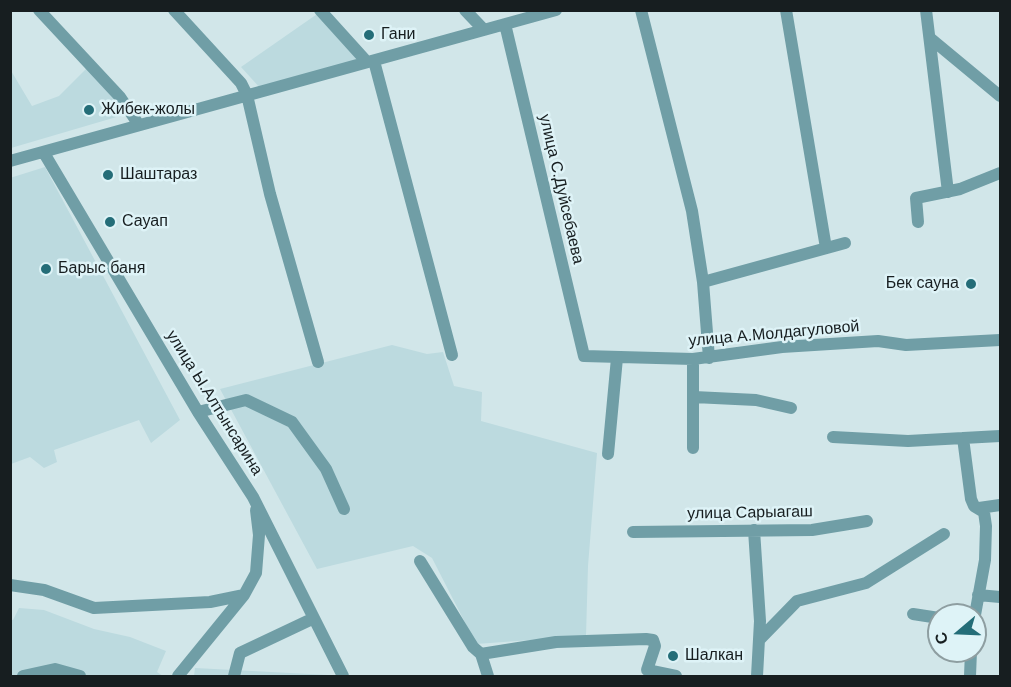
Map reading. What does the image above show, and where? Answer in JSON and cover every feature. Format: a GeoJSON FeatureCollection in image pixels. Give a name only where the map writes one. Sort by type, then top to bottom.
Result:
{"type":"FeatureCollection","features":[{"type":"Feature","properties":{"kind":"street"},"geometry":{"type":"LineString","coordinates":[[39,10],[120,97],[139,125]]}},
{"type":"Feature","properties":{"kind":"street"},"geometry":{"type":"LineString","coordinates":[[174,10],[241,83],[247,95],[270,194],[318,362]]}},
{"type":"Feature","properties":{"kind":"street"},"geometry":{"type":"LineString","coordinates":[[320,10],[370,62],[452,355]]}},
{"type":"Feature","properties":{"kind":"street"},"geometry":{"type":"LineString","coordinates":[[465,10],[484,30]]}},
{"type":"Feature","properties":{"kind":"street"},"geometry":{"type":"LineString","coordinates":[[10,161],[556,10]]}},
{"type":"Feature","properties":{"kind":"street"},"geometry":{"type":"LineString","coordinates":[[641,10],[692,211],[703,282],[709,358]]}},
{"type":"Feature","properties":{"kind":"street"},"geometry":{"type":"LineString","coordinates":[[786,10],[826,248]]}},
{"type":"Feature","properties":{"kind":"street"},"geometry":{"type":"LineString","coordinates":[[926,10],[948,192]]}},
{"type":"Feature","properties":{"kind":"street","name":"улица С.Дуйсебаева"},"geometry":{"type":"LineString","coordinates":[[505,24],[581,352],[587,358]]}},
{"type":"Feature","properties":{"kind":"street"},"geometry":{"type":"LineString","coordinates":[[930,38],[1000,96]]}},
{"type":"Feature","properties":{"kind":"street","name":"улица Ы.Алтынсарина"},"geometry":{"type":"LineString","coordinates":[[44,153],[198,412],[253,497],[312,619],[343,676]]}},
{"type":"Feature","properties":{"kind":"street"},"geometry":{"type":"LineString","coordinates":[[918,222],[916,198],[948,192],[1000,173]]}},
{"type":"Feature","properties":{"kind":"street"},"geometry":{"type":"LineString","coordinates":[[703,282],[845,243]]}},
{"type":"Feature","properties":{"kind":"street","name":"улица А.Молдагуловой"},"geometry":{"type":"LineString","coordinates":[[587,358],[693,359],[782,347],[878,341],[906,345],[1000,340]]}},
{"type":"Feature","properties":{"kind":"street"},"geometry":{"type":"LineString","coordinates":[[608,454],[617,358]]}},
{"type":"Feature","properties":{"kind":"street"},"geometry":{"type":"LineString","coordinates":[[693,359],[693,448]]}},
{"type":"Feature","properties":{"kind":"street"},"geometry":{"type":"LineString","coordinates":[[694,397],[756,400],[790,408]]}},
{"type":"Feature","properties":{"kind":"street"},"geometry":{"type":"LineString","coordinates":[[198,412],[246,400],[292,422],[326,469],[344,508]]}},
{"type":"Feature","properties":{"kind":"street"},"geometry":{"type":"LineString","coordinates":[[833,437],[908,441],[1000,436]]}},
{"type":"Feature","properties":{"kind":"street"},"geometry":{"type":"LineString","coordinates":[[963,438],[971,499],[974,506],[984,512],[986,537],[977,603]]}},
{"type":"Feature","properties":{"kind":"street"},"geometry":{"type":"LineString","coordinates":[[178,676],[244,595],[256,573],[259,551],[253,497]]}},
{"type":"Feature","properties":{"kind":"street"},"geometry":{"type":"LineString","coordinates":[[979,508],[1000,505]]}},
{"type":"Feature","properties":{"kind":"street","name":"улица Сарыагаш"},"geometry":{"type":"LineString","coordinates":[[633,532],[813,530],[867,521]]}},
{"type":"Feature","properties":{"kind":"street"},"geometry":{"type":"LineString","coordinates":[[754,530],[760,639],[757,676]]}},
{"type":"Feature","properties":{"kind":"street"},"geometry":{"type":"LineString","coordinates":[[760,639],[797,601],[866,583],[944,534]]}},
{"type":"Feature","properties":{"kind":"street"},"geometry":{"type":"LineString","coordinates":[[420,561],[473,647],[481,654],[488,676]]}},
{"type":"Feature","properties":{"kind":"street"},"geometry":{"type":"LineString","coordinates":[[10,585],[44,590],[75,603],[104,609],[210,602],[244,595]]}},
{"type":"Feature","properties":{"kind":"street"},"geometry":{"type":"LineString","coordinates":[[978,595],[1000,597]]}},
{"type":"Feature","properties":{"kind":"street"},"geometry":{"type":"LineString","coordinates":[[913,614],[927,616]]}},
{"type":"Feature","properties":{"kind":"street"},"geometry":{"type":"LineString","coordinates":[[235,674],[240,653],[312,619]]}},
{"type":"Feature","properties":{"kind":"street"},"geometry":{"type":"LineString","coordinates":[[481,654],[556,642],[646,639],[653,640],[655,646],[647,670],[676,676]]}},
{"type":"Feature","properties":{"kind":"street"},"geometry":{"type":"LineString","coordinates":[[23,676],[55,669],[80,676]]}},
{"type":"Feature","properties":{"kind":"shaded area"},"geometry":{"type":"Polygon","coordinates":[[[320,12],[362,58],[261,89],[241,67],[320,12]]]}},
{"type":"Feature","properties":{"kind":"shaded area"},"geometry":{"type":"Polygon","coordinates":[[[88,67],[130,113],[11,148],[10,69],[32,106],[59,96],[88,67]]]}},
{"type":"Feature","properties":{"kind":"shaded area"},"geometry":{"type":"Polygon","coordinates":[[[45,167],[180,420],[151,443],[139,420],[54,450],[57,462],[44,468],[30,457],[11,464],[10,178],[45,167]]]}},
{"type":"Feature","properties":{"kind":"shaded area"},"geometry":{"type":"Polygon","coordinates":[[[392,345],[427,354],[443,352],[454,386],[482,392],[481,421],[597,453],[588,566],[586,636],[476,644],[432,558],[413,546],[317,569],[220,389],[392,345]]]}},
{"type":"Feature","properties":{"kind":"shaded area"},"geometry":{"type":"Polygon","coordinates":[[[19,608],[44,610],[94,629],[130,637],[166,651],[157,672],[163,676],[11,676],[10,619],[13,620],[19,608]]]}},
{"type":"Feature","properties":{"kind":"shaded area"},"geometry":{"type":"Polygon","coordinates":[[[195,668],[328,675],[328,676],[194,676],[195,668]]]}},
{"type":"Feature","properties":{"kind":"place","name":"Гани"},"geometry":{"type":"Point","coordinates":[369,35]}},
{"type":"Feature","properties":{"kind":"place","name":"Жибек-жолы"},"geometry":{"type":"Point","coordinates":[89,110]}},
{"type":"Feature","properties":{"kind":"place","name":"Шаштараз"},"geometry":{"type":"Point","coordinates":[108,175]}},
{"type":"Feature","properties":{"kind":"place","name":"Сауап"},"geometry":{"type":"Point","coordinates":[110,222]}},
{"type":"Feature","properties":{"kind":"place","name":"Барыс баня"},"geometry":{"type":"Point","coordinates":[46,269]}},
{"type":"Feature","properties":{"kind":"place","name":"Бек сауна"},"geometry":{"type":"Point","coordinates":[971,284]}},
{"type":"Feature","properties":{"kind":"place","name":"Шалкан"},"geometry":{"type":"Point","coordinates":[673,656]}}]}
